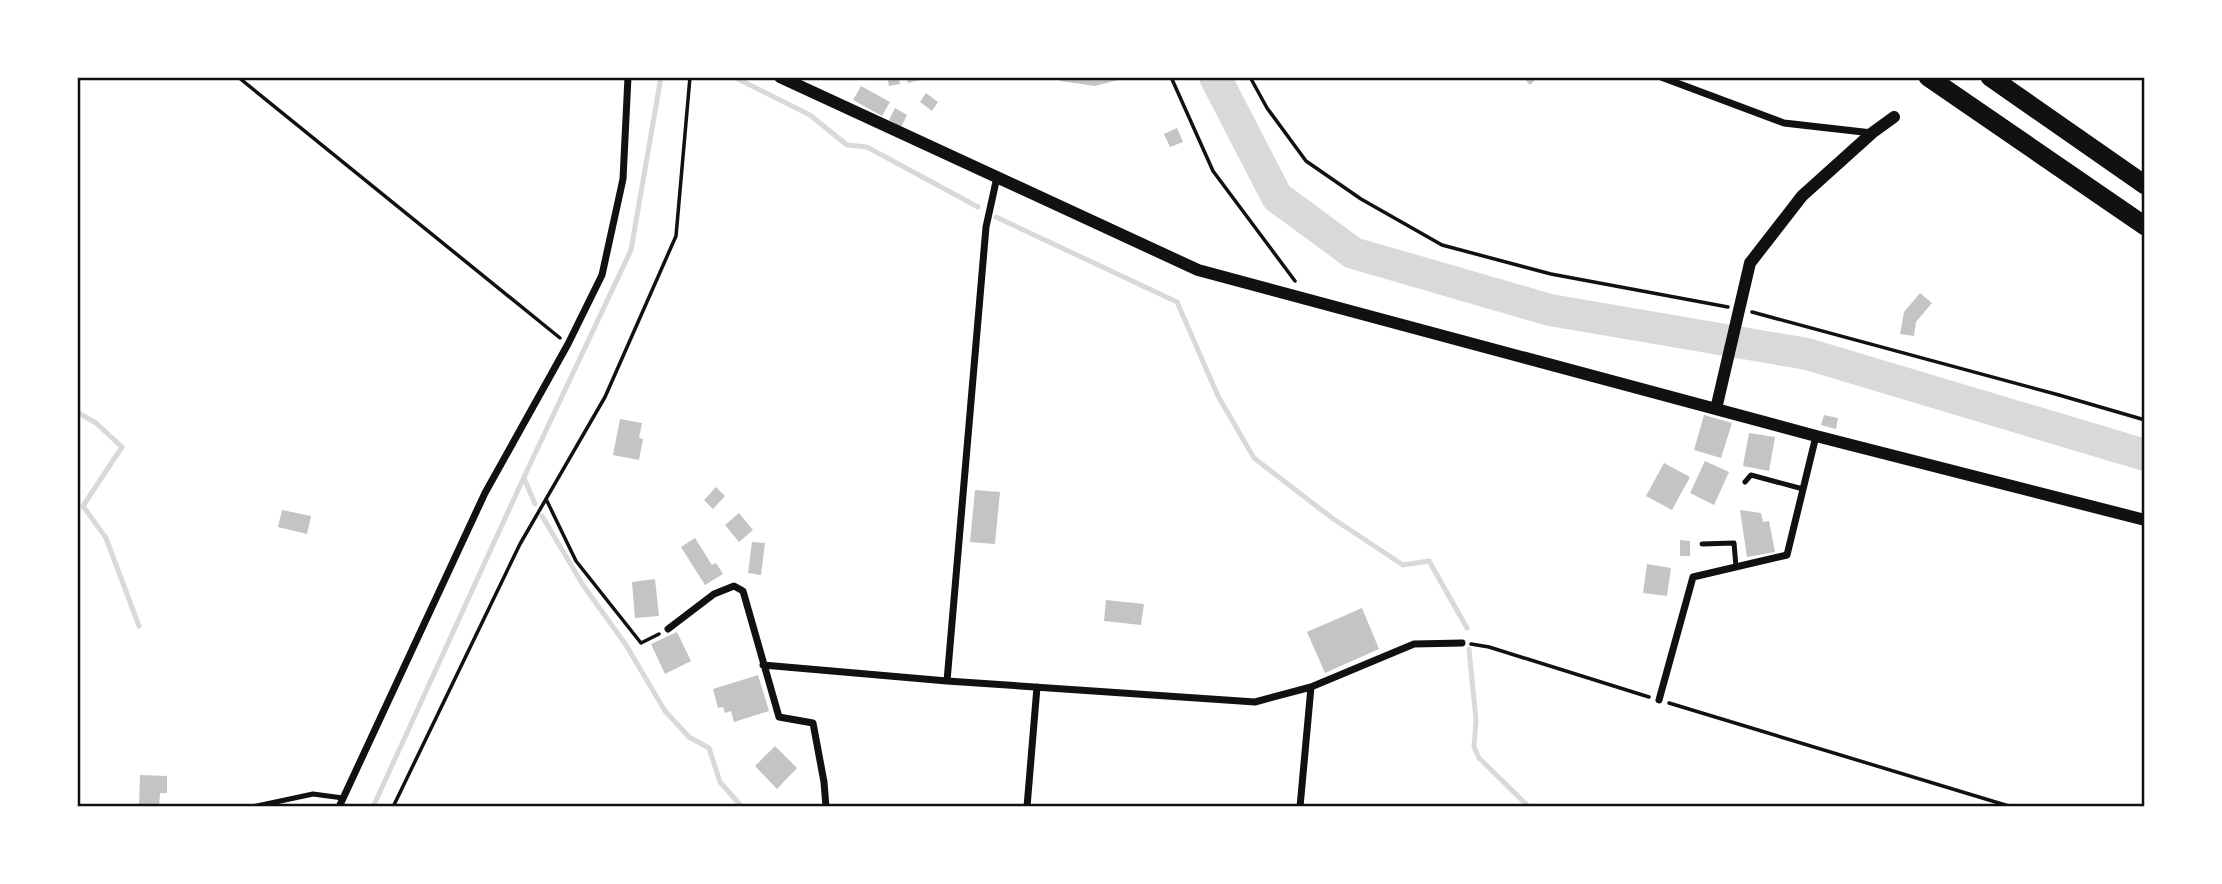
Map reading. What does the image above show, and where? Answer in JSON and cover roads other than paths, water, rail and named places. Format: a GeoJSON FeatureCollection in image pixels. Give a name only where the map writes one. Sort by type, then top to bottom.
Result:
{"type":"FeatureCollection","features":[{"type":"Feature","properties":{"kind":"highway"},"geometry":{"type":"LineString","coordinates":[[1928,77],[2145,226]]}},
{"type":"Feature","properties":{"kind":"highway"},"geometry":{"type":"LineString","coordinates":[[1990,77],[2145,185]]}},
{"type":"Feature","properties":{"kind":"street"},"geometry":{"type":"LineString","coordinates":[[339,807],[485,493],[568,344],[602,275],[623,179],[628,77]]}},
{"type":"Feature","properties":{"kind":"street"},"geometry":{"type":"LineString","coordinates":[[780,77],[1198,270],[1816,436],[2145,520]]}},
{"type":"Feature","properties":{"kind":"street"},"geometry":{"type":"LineString","coordinates":[[1661,77],[1784,123],[1871,133]]}},
{"type":"Feature","properties":{"kind":"street"},"geometry":{"type":"LineString","coordinates":[[1716,409],[1750,263],[1802,196],[1871,133],[1894,117]]}},
{"type":"Feature","properties":{"kind":"street"},"geometry":{"type":"LineString","coordinates":[[947,681],[986,227],[997,177]]}},
{"type":"Feature","properties":{"kind":"street"},"geometry":{"type":"LineString","coordinates":[[1659,700],[1693,577],[1787,555],[1816,436]]}},
{"type":"Feature","properties":{"kind":"street"},"geometry":{"type":"LineString","coordinates":[[668,629],[714,594],[734,586],[743,591],[779,717],[813,723],[826,807]]}},
{"type":"Feature","properties":{"kind":"street"},"geometry":{"type":"LineString","coordinates":[[763,665],[947,681],[1255,702],[1311,687],[1414,644],[1462,643]]}},
{"type":"Feature","properties":{"kind":"street"},"geometry":{"type":"LineString","coordinates":[[1027,807],[1037,687]]}},
{"type":"Feature","properties":{"kind":"street"},"geometry":{"type":"LineString","coordinates":[[1300,807],[1311,687]]}},
{"type":"Feature","properties":{"kind":"lane"},"geometry":{"type":"LineString","coordinates":[[1745,482],[1751,475],[1803,489]]}},
{"type":"Feature","properties":{"kind":"lane"},"geometry":{"type":"LineString","coordinates":[[1702,544],[1734,543],[1736,567]]}},
{"type":"Feature","properties":{"kind":"lane"},"geometry":{"type":"LineString","coordinates":[[252,807],[313,794],[343,798]]}},
{"type":"Feature","properties":{"kind":"waterway"},"geometry":{"type":"LineString","coordinates":[[373,807],[631,250],[661,77]]}},
{"type":"Feature","properties":{"kind":"waterway"},"geometry":{"type":"LineString","coordinates":[[734,77],[810,115],[847,145],[867,147],[978,207]]}},
{"type":"Feature","properties":{"kind":"waterway"},"geometry":{"type":"LineString","coordinates":[[1215,77],[1277,197],[1353,253],[1550,310],[1807,354],[2145,455]]}},
{"type":"Feature","properties":{"kind":"waterway"},"geometry":{"type":"LineString","coordinates":[[996,217],[1177,302],[1218,396],[1254,458],[1332,518],[1403,565],[1429,561],[1467,628]]}},
{"type":"Feature","properties":{"kind":"waterway"},"geometry":{"type":"LineString","coordinates":[[77,412],[96,423],[122,447],[83,506],[106,538],[139,626]]}},
{"type":"Feature","properties":{"kind":"waterway"},"geometry":{"type":"LineString","coordinates":[[524,478],[535,504]]}},
{"type":"Feature","properties":{"kind":"waterway"},"geometry":{"type":"LineString","coordinates":[[542,516],[583,585],[626,645],[665,711],[689,737],[709,748],[720,782],[742,807]]}},
{"type":"Feature","properties":{"kind":"waterway"},"geometry":{"type":"LineString","coordinates":[[1469,649],[1476,720],[1474,747],[1479,758],[1529,807]]}}]}
